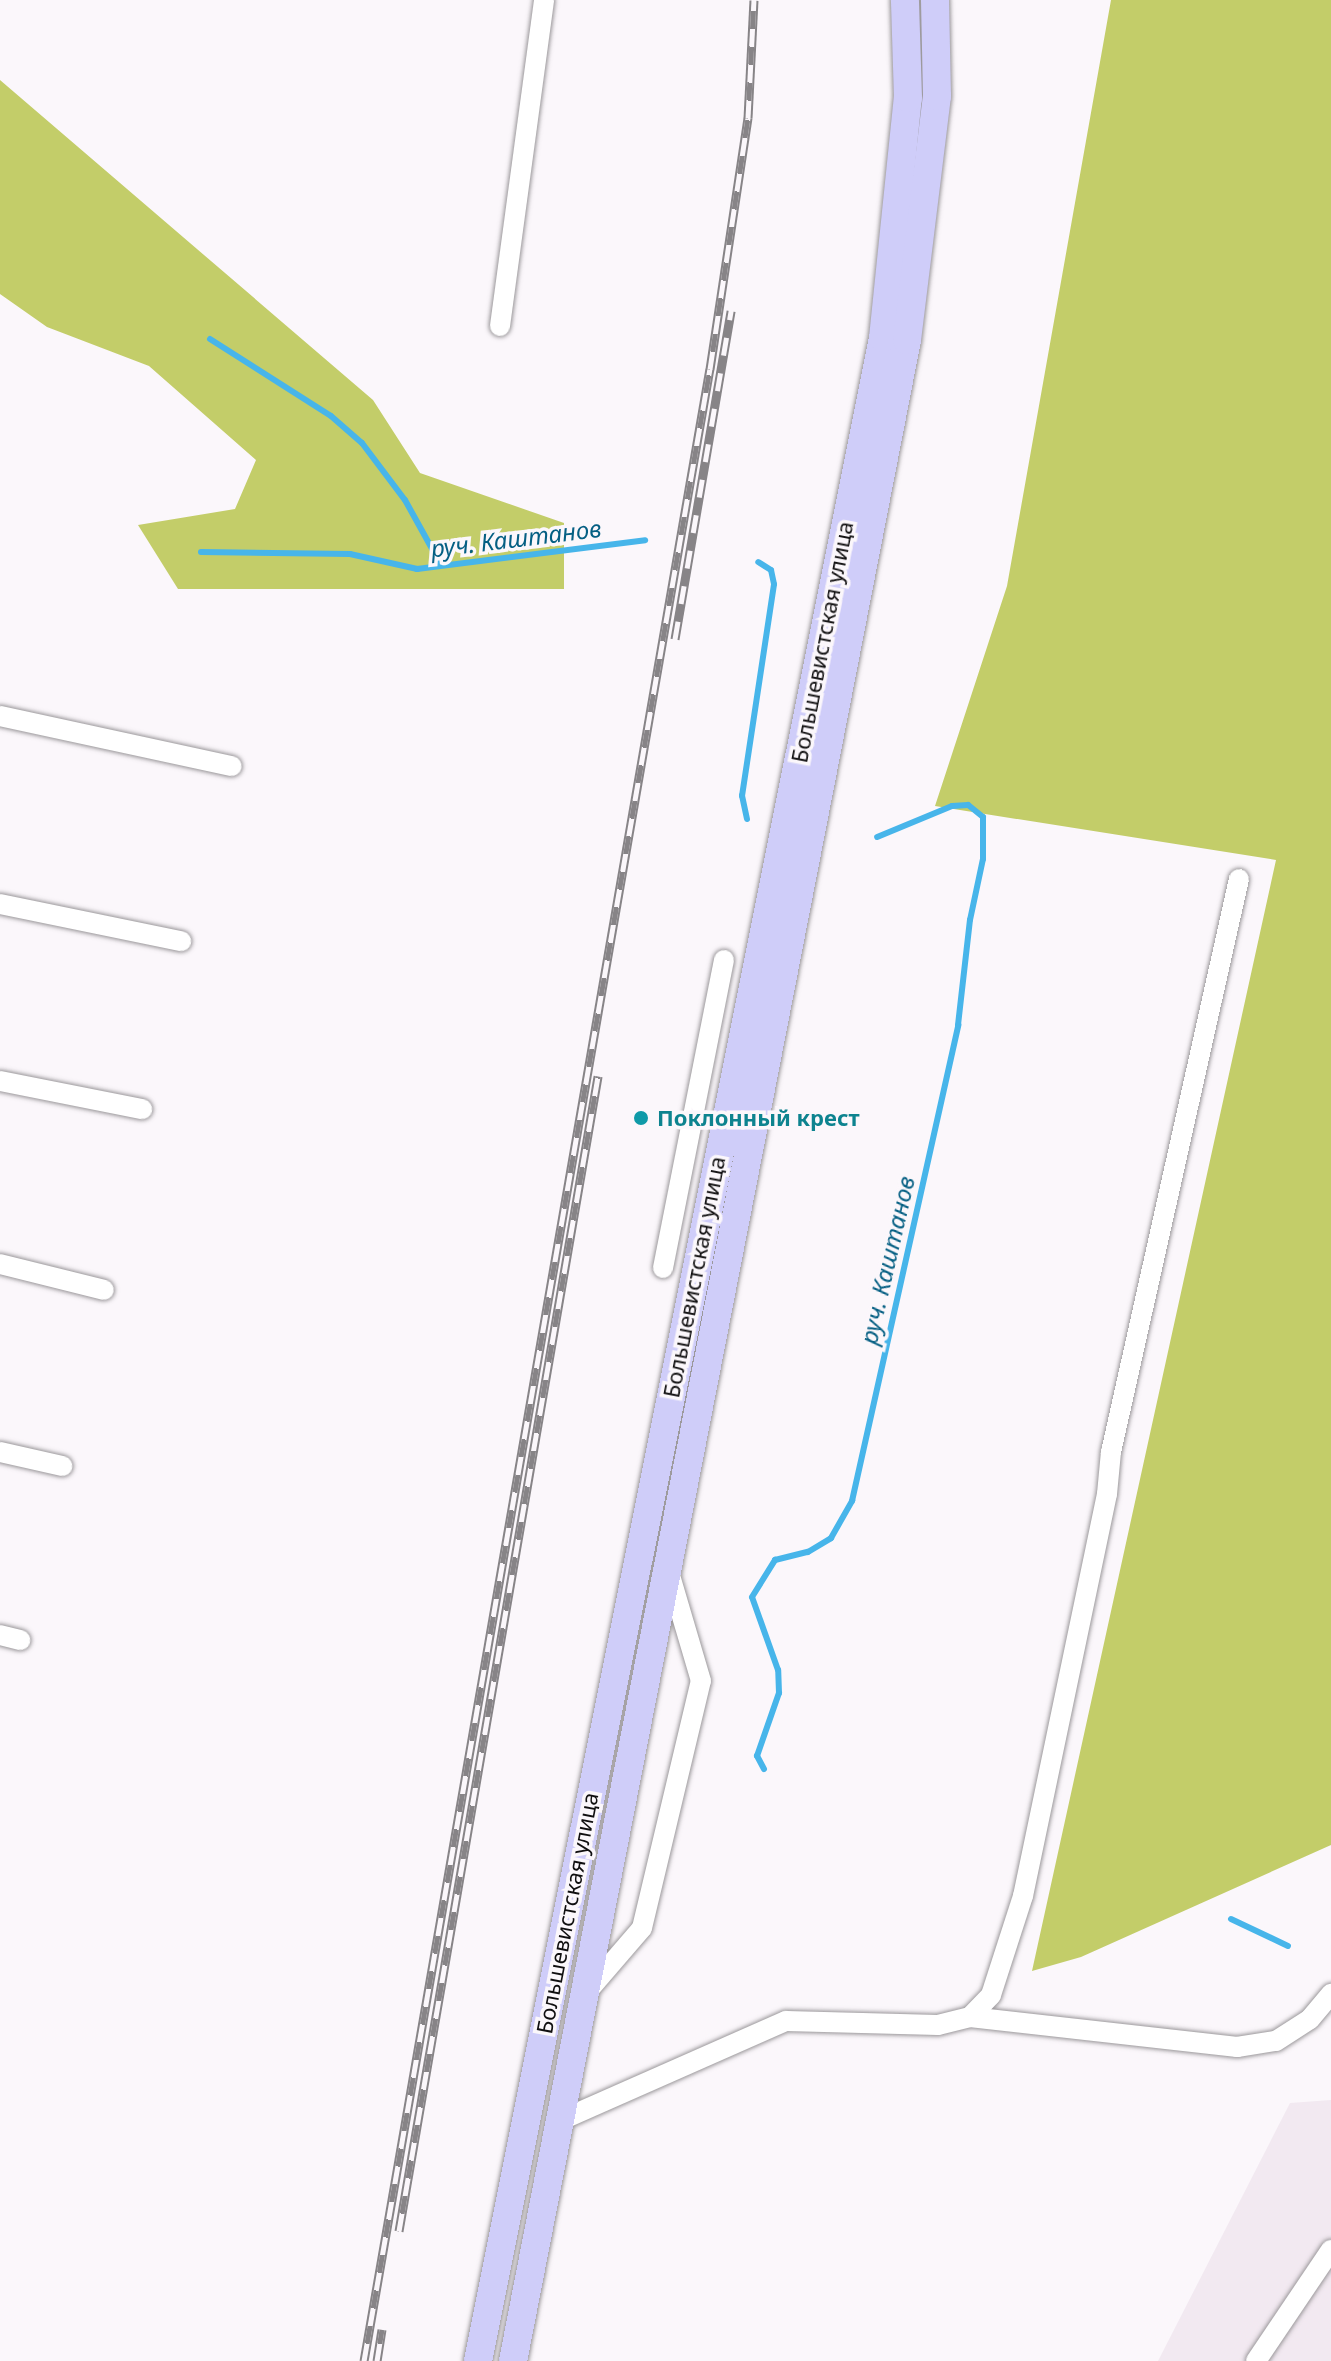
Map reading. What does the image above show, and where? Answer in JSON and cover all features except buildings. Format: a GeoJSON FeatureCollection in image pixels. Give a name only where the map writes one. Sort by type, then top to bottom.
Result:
{"type":"FeatureCollection","features":[{"type":"Feature","properties":{"kind":"highway","name":"Большевистская улица"},"geometry":{"type":"LineString","coordinates":[[478,2361],[883,338],[908,98],[905,0]]}},
{"type":"Feature","properties":{"kind":"highway","name":"Большевистская улица"},"geometry":{"type":"LineString","coordinates":[[513,2361],[907,340],[937,96],[935,0]]}},
{"type":"Feature","properties":{"kind":"street"},"geometry":{"type":"LineString","coordinates":[[500,326],[544,0]]}},
{"type":"Feature","properties":{"kind":"street"},"geometry":{"type":"LineString","coordinates":[[0,716],[232,766]]}},
{"type":"Feature","properties":{"kind":"street"},"geometry":{"type":"LineString","coordinates":[[970,2017],[991,1995],[1005,1963],[1023,1896],[1111,1452],[1239,879]]}},
{"type":"Feature","properties":{"kind":"street"},"geometry":{"type":"LineString","coordinates":[[0,904],[181,941]]}},
{"type":"Feature","properties":{"kind":"street"},"geometry":{"type":"LineString","coordinates":[[663,1268],[724,960]]}},
{"type":"Feature","properties":{"kind":"street"},"geometry":{"type":"LineString","coordinates":[[0,1081],[142,1109]]}},
{"type":"Feature","properties":{"kind":"street"},"geometry":{"type":"LineString","coordinates":[[0,1264],[104,1290]]}},
{"type":"Feature","properties":{"kind":"street"},"geometry":{"type":"LineString","coordinates":[[0,1452],[62,1466]]}},
{"type":"Feature","properties":{"kind":"street"},"geometry":{"type":"LineString","coordinates":[[584,1996],[642,1928],[701,1681],[668,1567]]}},
{"type":"Feature","properties":{"kind":"street"},"geometry":{"type":"LineString","coordinates":[[559,2121],[786,2021],[938,2025],[970,2017],[1237,2047],[1276,2041],[1310,2019],[1331,1994]]}},
{"type":"Feature","properties":{"kind":"street"},"geometry":{"type":"LineString","coordinates":[[1256,2361],[1331,2250]]}},
{"type":"Feature","properties":{"kind":"shaded area"},"geometry":{"type":"Polygon","coordinates":[[[1331,2100],[1331,2361],[1158,2361],[1290,2103],[1331,2100]]]}},
{"type":"Feature","properties":{"kind":"green space"},"geometry":{"type":"Polygon","coordinates":[[[1111,0],[1331,0],[1331,1845],[1081,1957],[1032,1971],[1276,860],[935,806],[1007,586],[1111,0]]]}},
{"type":"Feature","properties":{"kind":"green space"},"geometry":{"type":"Polygon","coordinates":[[[0,80],[373,400],[420,473],[564,523],[564,589],[178,589],[138,525],[235,509],[256,460],[149,366],[47,327],[0,294],[0,80]]]}},
{"type":"Feature","properties":{"kind":"waterway"},"geometry":{"type":"LineString","coordinates":[[210,339],[331,416],[362,443],[405,500],[441,565]]}},
{"type":"Feature","properties":{"kind":"waterway","name":"руч. Каштанов"},"geometry":{"type":"LineString","coordinates":[[201,552],[350,554],[417,569],[645,540]]}},
{"type":"Feature","properties":{"kind":"waterway","name":"руч. Каштанов"},"geometry":{"type":"LineString","coordinates":[[747,819],[742,796],[774,584],[771,570],[758,562]]}},
{"type":"Feature","properties":{"kind":"waterway","name":"руч. Каштанов"},"geometry":{"type":"LineString","coordinates":[[764,1769],[757,1756],[779,1693],[778,1670],[752,1597],[775,1560],[808,1552],[831,1538],[852,1501],[958,1025],[970,920],[983,859],[983,817],[968,805],[952,806],[877,837]]}},
{"type":"Feature","properties":{"kind":"waterway"},"geometry":{"type":"LineString","coordinates":[[1231,1919],[1288,1946]]}},
{"type":"Feature","properties":{"kind":"railway"},"geometry":{"type":"LineString","coordinates":[[364,2361],[710,369],[748,118],[754,0]]}},
{"type":"Feature","properties":{"kind":"railway"},"geometry":{"type":"LineString","coordinates":[[675,639],[731,311]]}},
{"type":"Feature","properties":{"kind":"railway"},"geometry":{"type":"LineString","coordinates":[[399,2231],[598,1076]]}},
{"type":"Feature","properties":{"kind":"railway"},"geometry":{"type":"LineString","coordinates":[[377,2361],[382,2329]]}},
{"type":"Feature","properties":{"kind":"place","name":"Поклонный крест"},"geometry":{"type":"Point","coordinates":[641,1118]}}]}
